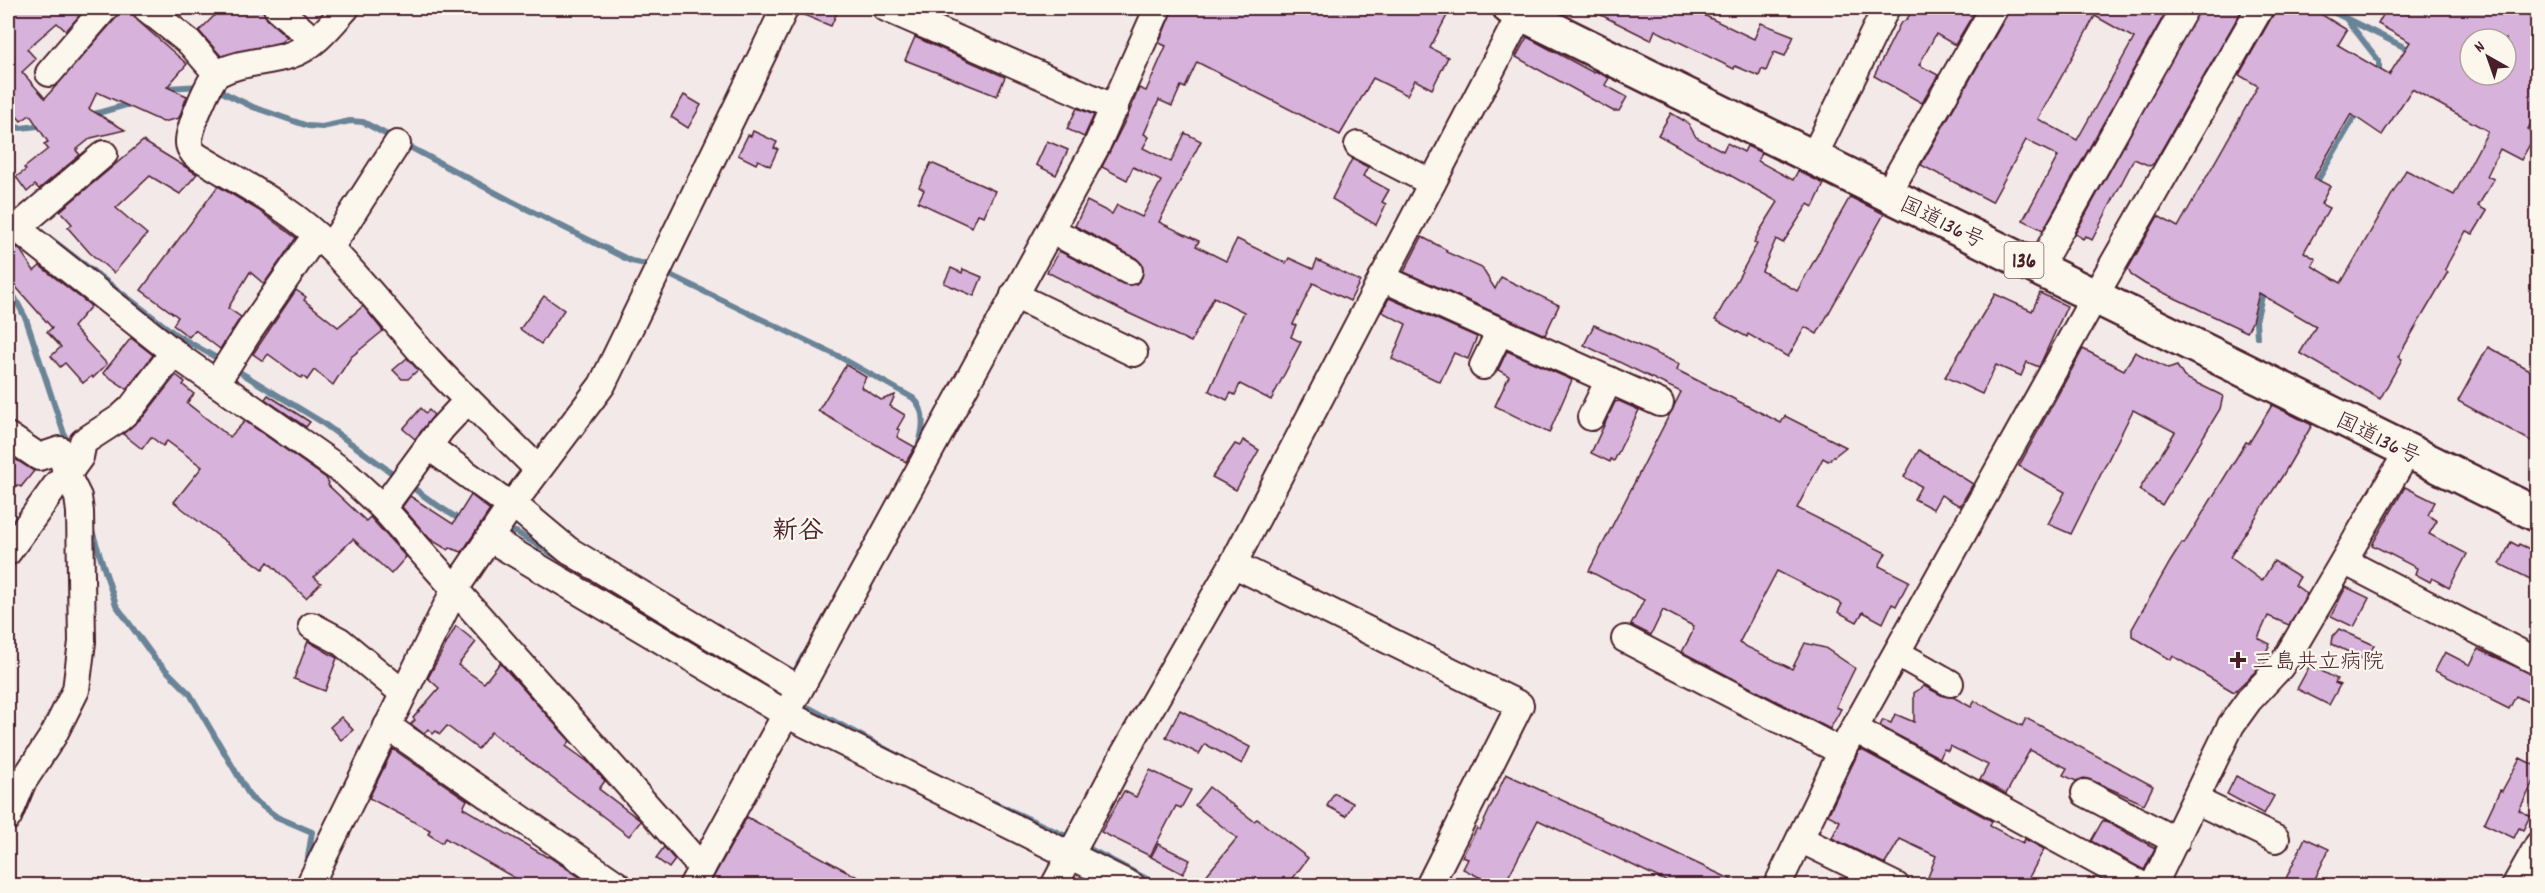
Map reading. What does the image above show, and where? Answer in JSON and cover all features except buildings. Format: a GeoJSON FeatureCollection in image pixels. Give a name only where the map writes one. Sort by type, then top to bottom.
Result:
{"type":"FeatureCollection","features":[{"type":"Feature","properties":{"kind":"highway","name":"国道136号"},"geometry":{"type":"LineString","coordinates":[[1528,9],[2100,288],[2538,494]]}},
{"type":"Feature","properties":{"kind":"highway","name":"国道136号"},"geometry":{"type":"LineString","coordinates":[[1817,149],[1897,177],[2048,251],[2100,288],[2408,451],[2538,515]]}},
{"type":"Feature","properties":{"kind":"street"},"geometry":{"type":"LineString","coordinates":[[49,73],[105,8]]}},
{"type":"Feature","properties":{"kind":"street"},"geometry":{"type":"LineString","coordinates":[[146,8],[190,43],[217,74]]}},
{"type":"Feature","properties":{"kind":"street"},"geometry":{"type":"LineString","coordinates":[[277,8],[314,41]]}},
{"type":"Feature","properties":{"kind":"street"},"geometry":{"type":"LineString","coordinates":[[346,8],[314,41],[290,55],[228,67],[212,78],[190,136],[191,150],[195,155],[284,210],[323,241],[414,345],[538,469]]}},
{"type":"Feature","properties":{"kind":"street"},"geometry":{"type":"LineString","coordinates":[[309,885],[455,589],[501,520],[602,385],[785,8]]}},
{"type":"Feature","properties":{"kind":"street"},"geometry":{"type":"LineString","coordinates":[[886,8],[1115,108]]}},
{"type":"Feature","properties":{"kind":"street"},"geometry":{"type":"LineString","coordinates":[[104,154],[12,224],[174,352],[345,474],[383,508],[455,589],[697,877],[1051,230],[1115,108],[1158,8]]}},
{"type":"Feature","properties":{"kind":"street"},"geometry":{"type":"LineString","coordinates":[[1817,149],[1886,8]]}},
{"type":"Feature","properties":{"kind":"street"},"geometry":{"type":"LineString","coordinates":[[1897,177],[1994,8]]}},
{"type":"Feature","properties":{"kind":"street"},"geometry":{"type":"LineString","coordinates":[[2048,251],[2185,8]]}},
{"type":"Feature","properties":{"kind":"street"},"geometry":{"type":"LineString","coordinates":[[1777,885],[1842,752],[2100,288],[2260,8]]}},
{"type":"Feature","properties":{"kind":"street"},"geometry":{"type":"LineString","coordinates":[[1054,885],[1123,756],[1233,564],[1432,183],[1528,9]]}},
{"type":"Feature","properties":{"kind":"street"},"geometry":{"type":"LineString","coordinates":[[216,383],[250,330],[323,241],[397,144]]}},
{"type":"Feature","properties":{"kind":"street"},"geometry":{"type":"LineString","coordinates":[[1358,145],[1432,183]]}},
{"type":"Feature","properties":{"kind":"street"},"geometry":{"type":"LineString","coordinates":[[1051,230],[1129,270]]}},
{"type":"Feature","properties":{"kind":"street"},"geometry":{"type":"LineString","coordinates":[[1382,278],[1660,403]]}},
{"type":"Feature","properties":{"kind":"street"},"geometry":{"type":"LineString","coordinates":[[1014,295],[1134,353]]}},
{"type":"Feature","properties":{"kind":"street"},"geometry":{"type":"LineString","coordinates":[[1483,366],[1500,331]]}},
{"type":"Feature","properties":{"kind":"street"},"geometry":{"type":"LineString","coordinates":[[8,552],[57,484],[80,457],[80,446],[83,442],[120,418],[132,407],[174,352]]}},
{"type":"Feature","properties":{"kind":"street"},"geometry":{"type":"LineString","coordinates":[[1591,417],[1609,380]]}},
{"type":"Feature","properties":{"kind":"street"},"geometry":{"type":"LineString","coordinates":[[383,508],[429,446],[468,400]]}},
{"type":"Feature","properties":{"kind":"street"},"geometry":{"type":"LineString","coordinates":[[8,436],[39,457],[60,450],[67,475],[74,486],[80,512],[82,642],[81,666],[76,690],[53,736],[22,783],[8,817]]}},
{"type":"Feature","properties":{"kind":"street"},"geometry":{"type":"LineString","coordinates":[[429,446],[501,520],[786,714],[1132,885]]}},
{"type":"Feature","properties":{"kind":"street"},"geometry":{"type":"LineString","coordinates":[[2153,885],[2231,725],[2249,700],[2280,667],[2408,451]]}},
{"type":"Feature","properties":{"kind":"street"},"geometry":{"type":"LineString","coordinates":[[501,520],[568,550],[800,689]]}},
{"type":"Feature","properties":{"kind":"street"},"geometry":{"type":"LineString","coordinates":[[2344,561],[2538,662]]}},
{"type":"Feature","properties":{"kind":"street"},"geometry":{"type":"LineString","coordinates":[[1233,564],[1520,705],[1429,885]]}},
{"type":"Feature","properties":{"kind":"street"},"geometry":{"type":"LineString","coordinates":[[312,626],[340,641],[403,693]]}},
{"type":"Feature","properties":{"kind":"street"},"geometry":{"type":"LineString","coordinates":[[1624,639],[1842,752]]}},
{"type":"Feature","properties":{"kind":"street"},"geometry":{"type":"LineString","coordinates":[[1897,653],[1950,683]]}},
{"type":"Feature","properties":{"kind":"street"},"geometry":{"type":"LineString","coordinates":[[387,726],[619,885]]}},
{"type":"Feature","properties":{"kind":"street"},"geometry":{"type":"LineString","coordinates":[[1855,729],[2143,885]]}},
{"type":"Feature","properties":{"kind":"street"},"geometry":{"type":"LineString","coordinates":[[2085,793],[2176,841]]}},
{"type":"Feature","properties":{"kind":"street"},"geometry":{"type":"LineString","coordinates":[[2195,800],[2276,839]]}},
{"type":"Feature","properties":{"kind":"street"},"geometry":{"type":"LineString","coordinates":[[1800,839],[1896,885]]}},
{"type":"Feature","properties":{"kind":"street"},"geometry":{"type":"LineString","coordinates":[[2515,885],[2535,855]]}},
{"type":"Feature","properties":{"kind":"waterway"},"geometry":{"type":"LineString","coordinates":[[2325,8],[2412,51]]}},
{"type":"Feature","properties":{"kind":"waterway"},"geometry":{"type":"LineString","coordinates":[[2347,20],[2379,61],[2379,77]]}},
{"type":"Feature","properties":{"kind":"waterway"},"geometry":{"type":"LineString","coordinates":[[161,90],[201,86]]}},
{"type":"Feature","properties":{"kind":"waterway"},"geometry":{"type":"LineString","coordinates":[[214,88],[253,107],[308,126],[322,127],[350,121],[363,122],[511,201],[631,261],[646,264]]}},
{"type":"Feature","properties":{"kind":"waterway"},"geometry":{"type":"LineString","coordinates":[[91,115],[133,103]]}},
{"type":"Feature","properties":{"kind":"waterway"},"geometry":{"type":"LineString","coordinates":[[2315,185],[2358,111]]}},
{"type":"Feature","properties":{"kind":"waterway"},"geometry":{"type":"LineString","coordinates":[[2527,119],[2538,128]]}},
{"type":"Feature","properties":{"kind":"waterway"},"geometry":{"type":"LineString","coordinates":[[8,126],[21,128],[46,125]]}},
{"type":"Feature","properties":{"kind":"waterway"},"geometry":{"type":"LineString","coordinates":[[47,236],[175,334],[222,361]]}},
{"type":"Feature","properties":{"kind":"waterway"},"geometry":{"type":"LineString","coordinates":[[672,276],[838,356],[913,398],[921,409],[923,422],[917,450]]}},
{"type":"Feature","properties":{"kind":"waterway"},"geometry":{"type":"LineString","coordinates":[[8,285],[26,319],[68,446]]}},
{"type":"Feature","properties":{"kind":"waterway"},"geometry":{"type":"LineString","coordinates":[[2257,337],[2256,321],[2264,288]]}},
{"type":"Feature","properties":{"kind":"waterway"},"geometry":{"type":"LineString","coordinates":[[233,368],[320,421],[399,478]]}},
{"type":"Feature","properties":{"kind":"waterway"},"geometry":{"type":"LineString","coordinates":[[408,484],[457,518],[486,529]]}},
{"type":"Feature","properties":{"kind":"waterway"},"geometry":{"type":"LineString","coordinates":[[503,530],[516,532],[557,557]]}},
{"type":"Feature","properties":{"kind":"waterway"},"geometry":{"type":"LineString","coordinates":[[92,531],[116,605],[155,659],[190,694],[251,798],[277,817],[312,832],[307,864]]}},
{"type":"Feature","properties":{"kind":"waterway"},"geometry":{"type":"LineString","coordinates":[[795,671],[803,656]]}},
{"type":"Feature","properties":{"kind":"waterway"},"geometry":{"type":"LineString","coordinates":[[730,662],[788,697]]}},
{"type":"Feature","properties":{"kind":"waterway"},"geometry":{"type":"LineString","coordinates":[[800,703],[902,758]]}},
{"type":"Feature","properties":{"kind":"waterway"},"geometry":{"type":"LineString","coordinates":[[992,802],[1072,839]]}},
{"type":"Feature","properties":{"kind":"waterway"},"geometry":{"type":"LineString","coordinates":[[1084,846],[1160,886]]}},
{"type":"Feature","properties":{"kind":"place","name":"三島共立病院"},"geometry":{"type":"Point","coordinates":[2238,660]}},
{"type":"Feature","properties":{"kind":"district","name":"新谷"},"geometry":{"type":"Point","coordinates":[798,529]}}]}
